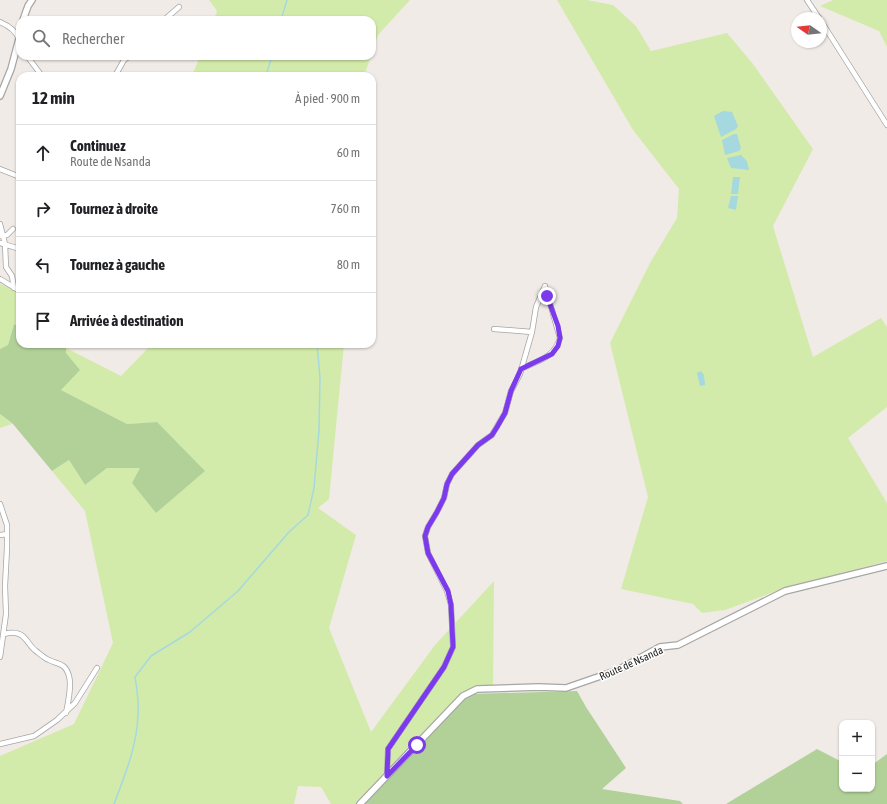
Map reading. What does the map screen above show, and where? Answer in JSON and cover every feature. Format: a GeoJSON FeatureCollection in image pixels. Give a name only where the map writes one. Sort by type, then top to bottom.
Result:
{"type":"FeatureCollection","features":[{"type":"Feature","properties":{"kind":"street"},"geometry":{"type":"LineString","coordinates":[[24,16],[32,0]]}},
{"type":"Feature","properties":{"kind":"street"},"geometry":{"type":"LineString","coordinates":[[807,0],[815,12]]}},
{"type":"Feature","properties":{"kind":"street"},"geometry":{"type":"LineString","coordinates":[[169,16],[180,7]]}},
{"type":"Feature","properties":{"kind":"street"},"geometry":{"type":"LineString","coordinates":[[0,22],[11,28],[16,33]]}},
{"type":"Feature","properties":{"kind":"street"},"geometry":{"type":"LineString","coordinates":[[827,31],[887,125]]}},
{"type":"Feature","properties":{"kind":"street"},"geometry":{"type":"LineString","coordinates":[[0,96],[16,52]]}},
{"type":"Feature","properties":{"kind":"street"},"geometry":{"type":"LineString","coordinates":[[30,60],[39,72]]}},
{"type":"Feature","properties":{"kind":"street"},"geometry":{"type":"LineString","coordinates":[[116,72],[124,60]]}},
{"type":"Feature","properties":{"kind":"street"},"geometry":{"type":"LineString","coordinates":[[0,169],[16,175]]}},
{"type":"Feature","properties":{"kind":"street"},"geometry":{"type":"LineString","coordinates":[[0,224],[1,236],[6,244],[6,266],[12,276],[14,288]]}},
{"type":"Feature","properties":{"kind":"street"},"geometry":{"type":"LineString","coordinates":[[1,236],[7,235],[14,229]]}},
{"type":"Feature","properties":{"kind":"street"},"geometry":{"type":"LineString","coordinates":[[0,243],[16,248]]}},
{"type":"Feature","properties":{"kind":"street"},"geometry":{"type":"LineString","coordinates":[[0,279],[14,288]]}},
{"type":"Feature","properties":{"kind":"street"},"geometry":{"type":"LineString","coordinates":[[387,776],[388,749],[444,667],[453,647],[451,605],[448,591],[428,553],[425,536],[428,527],[444,498],[447,484],[452,474],[478,445],[492,435],[505,413],[511,391],[521,369],[532,332],[536,307],[545,286],[560,338],[558,346],[552,354],[521,369]]}},
{"type":"Feature","properties":{"kind":"street"},"geometry":{"type":"LineString","coordinates":[[494,329],[532,332]]}},
{"type":"Feature","properties":{"kind":"street"},"geometry":{"type":"LineString","coordinates":[[0,504],[5,516],[7,534],[7,567],[5,586],[6,614],[0,657]]}},
{"type":"Feature","properties":{"kind":"street"},"geometry":{"type":"LineString","coordinates":[[0,535],[7,534]]}},
{"type":"Feature","properties":{"kind":"street","name":"Route de Nsanda"},"geometry":{"type":"LineString","coordinates":[[360,804],[463,696],[477,689],[539,687],[566,688],[618,670],[660,647],[678,645],[785,591],[887,566]]}},
{"type":"Feature","properties":{"kind":"street"},"geometry":{"type":"LineString","coordinates":[[4,634],[19,634],[26,639],[28,644],[35,651],[50,660],[59,662],[63,666],[69,677],[69,698],[66,713]]}},
{"type":"Feature","properties":{"kind":"street"},"geometry":{"type":"LineString","coordinates":[[0,744],[34,736],[66,713],[76,703],[97,668]]}},
{"type":"Feature","properties":{"kind":"green space"},"geometry":{"type":"Polygon","coordinates":[[[209,0],[410,0],[378,35],[376,41],[376,16],[215,16],[217,11],[209,0]]]}},
{"type":"Feature","properties":{"kind":"green space"},"geometry":{"type":"Polygon","coordinates":[[[557,0],[587,0],[613,5],[636,26],[651,51],[727,33],[753,64],[813,149],[773,226],[813,357],[881,318],[887,327],[887,407],[848,438],[887,503],[887,561],[780,590],[725,610],[702,613],[693,604],[621,589],[648,497],[610,343],[650,263],[677,218],[679,189],[633,130],[557,0]]]}},
{"type":"Feature","properties":{"kind":"green space"},"geometry":{"type":"Polygon","coordinates":[[[833,0],[887,0],[887,47],[879,31],[820,6],[833,0]]]}},
{"type":"Feature","properties":{"kind":"green space"},"geometry":{"type":"Polygon","coordinates":[[[198,60],[370,60],[365,72],[194,72],[198,60]]]}},
{"type":"Feature","properties":{"kind":"green space"},"geometry":{"type":"Polygon","coordinates":[[[0,284],[16,290],[16,325],[14,324],[8,345],[0,349],[0,284]]]}},
{"type":"Feature","properties":{"kind":"green space"},"geometry":{"type":"Polygon","coordinates":[[[14,324],[16,325],[16,348],[66,348],[66,353],[80,370],[61,390],[127,424],[157,422],[205,471],[156,513],[132,483],[140,468],[107,468],[85,485],[69,460],[52,471],[13,424],[0,414],[0,349],[8,345],[14,324]]]}},
{"type":"Feature","properties":{"kind":"green space"},"geometry":{"type":"Polygon","coordinates":[[[66,348],[121,376],[148,348],[344,348],[329,499],[318,508],[356,535],[329,628],[371,732],[435,645],[494,581],[493,687],[461,695],[357,804],[331,804],[321,787],[298,786],[294,804],[0,804],[0,756],[74,724],[113,643],[85,511],[52,471],[69,460],[85,485],[107,468],[140,468],[156,513],[157,422],[127,424],[61,390],[66,348]]]}},
{"type":"Feature","properties":{"kind":"green space"},"geometry":{"type":"Polygon","coordinates":[[[0,414],[12,424],[0,428],[0,414]]]}},
{"type":"Feature","properties":{"kind":"green space"},"geometry":{"type":"Polygon","coordinates":[[[577,691],[626,768],[602,789],[680,801],[683,804],[365,804],[469,694],[577,691]]]}},
{"type":"Feature","properties":{"kind":"green space"},"geometry":{"type":"Polygon","coordinates":[[[817,749],[839,760],[839,792],[875,792],[875,763],[887,754],[887,804],[726,804],[817,749]]]}},
{"type":"Feature","properties":{"kind":"water"},"geometry":{"type":"Polygon","coordinates":[[[723,111],[732,112],[738,126],[736,129],[721,137],[714,116],[723,111]]]}},
{"type":"Feature","properties":{"kind":"water"},"geometry":{"type":"Polygon","coordinates":[[[737,134],[741,148],[739,151],[725,155],[722,140],[737,134]]]}},
{"type":"Feature","properties":{"kind":"water"},"geometry":{"type":"Polygon","coordinates":[[[741,155],[747,161],[749,170],[731,168],[727,158],[741,155]]]}},
{"type":"Feature","properties":{"kind":"water"},"geometry":{"type":"Polygon","coordinates":[[[733,177],[740,177],[738,194],[731,194],[733,177]]]}},
{"type":"Feature","properties":{"kind":"water"},"geometry":{"type":"Polygon","coordinates":[[[731,196],[738,196],[736,210],[728,208],[731,196]]]}},
{"type":"Feature","properties":{"kind":"water"},"geometry":{"type":"Polygon","coordinates":[[[701,371],[704,375],[705,385],[700,386],[697,373],[701,371]]]}},
{"type":"Feature","properties":{"kind":"waterway"},"geometry":{"type":"LineString","coordinates":[[282,16],[287,0]]}},
{"type":"Feature","properties":{"kind":"waterway"},"geometry":{"type":"LineString","coordinates":[[267,72],[271,60]]}},
{"type":"Feature","properties":{"kind":"waterway"},"geometry":{"type":"LineString","coordinates":[[114,804],[130,760],[137,727],[138,705],[135,677],[151,656],[190,632],[238,591],[289,532],[308,515],[314,488],[319,430],[320,378],[317,348]]}},
{"type":"Feature","properties":{"kind":"route"},"geometry":{"type":"LineString","coordinates":[[417,745],[387,776],[388,749],[444,667],[453,647],[451,605],[448,591],[428,553],[425,536],[428,527],[444,498],[447,484],[452,474],[478,445],[492,435],[497,427],[505,413],[511,391],[521,369],[552,354],[558,346],[560,338],[558,326],[547,296]]}}]}
